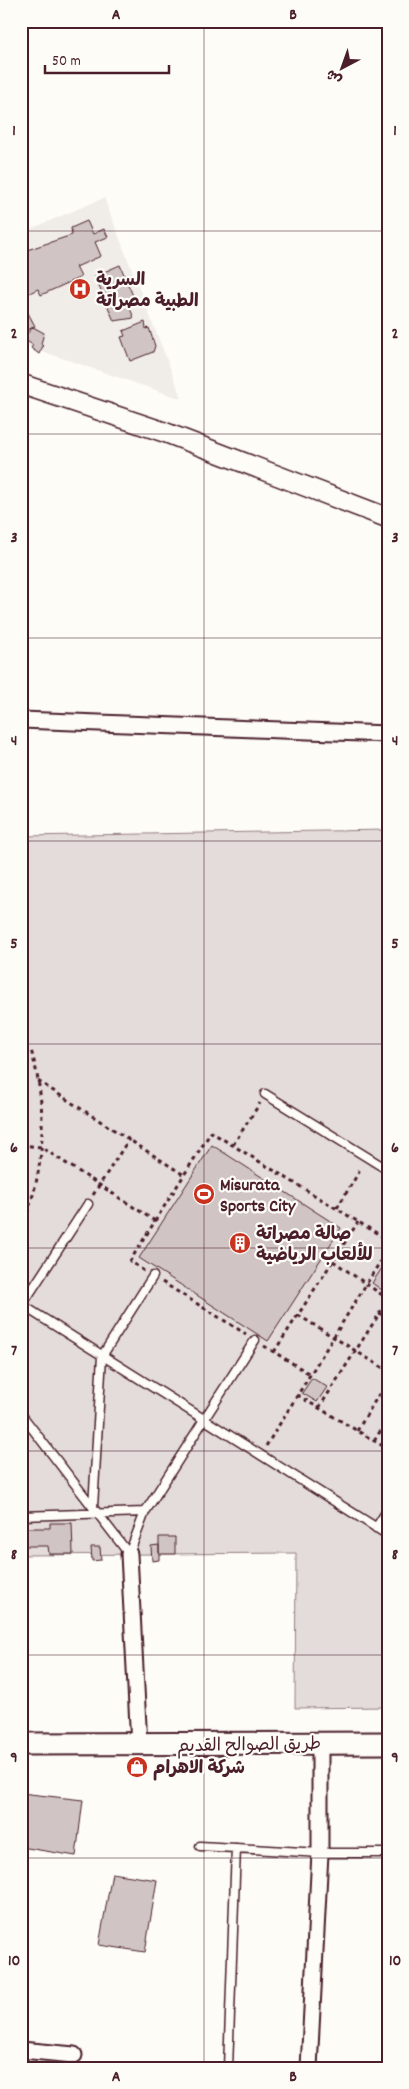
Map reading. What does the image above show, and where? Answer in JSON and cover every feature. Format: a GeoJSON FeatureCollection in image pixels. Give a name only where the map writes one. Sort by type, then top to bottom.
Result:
{"type":"FeatureCollection","features":[{"type":"Feature","properties":{"kind":"main road","name":"طريق الصوالح القديم"},"geometry":{"type":"LineString","coordinates":[[21,1744],[388,1743]]}},
{"type":"Feature","properties":{"kind":"street"},"geometry":{"type":"LineString","coordinates":[[21,384],[173,436],[388,518]]}},
{"type":"Feature","properties":{"kind":"street"},"geometry":{"type":"LineString","coordinates":[[21,720],[388,734]]}},
{"type":"Feature","properties":{"kind":"street"},"geometry":{"type":"LineString","coordinates":[[129,1554],[139,1745]]}},
{"type":"Feature","properties":{"kind":"street"},"geometry":{"type":"LineString","coordinates":[[309,2068],[320,1853],[320,1743]]}},
{"type":"Feature","properties":{"kind":"street"},"geometry":{"type":"LineString","coordinates":[[21,2050],[74,2055]]}},
{"type":"Feature","properties":{"kind":"lane"},"geometry":{"type":"LineString","coordinates":[[265,1094],[388,1170]]}},
{"type":"Feature","properties":{"kind":"lane"},"geometry":{"type":"LineString","coordinates":[[88,1204],[22,1306],[388,1535]]}},
{"type":"Feature","properties":{"kind":"lane"},"geometry":{"type":"LineString","coordinates":[[96,1510],[102,1356],[153,1276]]}},
{"type":"Feature","properties":{"kind":"lane"},"geometry":{"type":"LineString","coordinates":[[129,1554],[145,1512],[255,1340]]}},
{"type":"Feature","properties":{"kind":"lane"},"geometry":{"type":"LineString","coordinates":[[21,1414],[129,1554]]}},
{"type":"Feature","properties":{"kind":"lane"},"geometry":{"type":"LineString","coordinates":[[376,1528],[388,1509]]}},
{"type":"Feature","properties":{"kind":"lane"},"geometry":{"type":"LineString","coordinates":[[21,1516],[96,1510],[145,1512]]}},
{"type":"Feature","properties":{"kind":"lane"},"geometry":{"type":"LineString","coordinates":[[200,1846],[320,1853],[388,1853]]}},
{"type":"Feature","properties":{"kind":"lane"},"geometry":{"type":"LineString","coordinates":[[228,2068],[236,1848]]}},
{"type":"Feature","properties":{"kind":"path"},"geometry":{"type":"LineString","coordinates":[[21,1228],[32,1200],[41,1147],[41,1095],[31,1050]]}},
{"type":"Feature","properties":{"kind":"path"},"geometry":{"type":"LineString","coordinates":[[38,1081],[184,1175]]}},
{"type":"Feature","properties":{"kind":"path"},"geometry":{"type":"LineString","coordinates":[[233,1145],[265,1094]]}},
{"type":"Feature","properties":{"kind":"path"},"geometry":{"type":"LineString","coordinates":[[310,1374],[130,1261],[211,1132],[388,1240]]}},
{"type":"Feature","properties":{"kind":"path"},"geometry":{"type":"LineString","coordinates":[[88,1204],[129,1139]]}},
{"type":"Feature","properties":{"kind":"path"},"geometry":{"type":"LineString","coordinates":[[21,1145],[41,1147],[155,1221]]}},
{"type":"Feature","properties":{"kind":"path"},"geometry":{"type":"LineString","coordinates":[[336,1209],[368,1158]]}},
{"type":"Feature","properties":{"kind":"path"},"geometry":{"type":"LineString","coordinates":[[274,1352],[358,1222]]}},
{"type":"Feature","properties":{"kind":"path"},"geometry":{"type":"LineString","coordinates":[[260,1455],[388,1249]]}},
{"type":"Feature","properties":{"kind":"path"},"geometry":{"type":"LineString","coordinates":[[319,1408],[388,1299],[333,1261]]}},
{"type":"Feature","properties":{"kind":"path"},"geometry":{"type":"LineString","coordinates":[[379,1313],[388,1318]]}},
{"type":"Feature","properties":{"kind":"path"},"geometry":{"type":"LineString","coordinates":[[298,1315],[388,1371]]}},
{"type":"Feature","properties":{"kind":"path"},"geometry":{"type":"LineString","coordinates":[[356,1431],[388,1379]]}},
{"type":"Feature","properties":{"kind":"path"},"geometry":{"type":"LineString","coordinates":[[297,1395],[388,1449]]}},
{"type":"Feature","properties":{"kind":"path"},"geometry":{"type":"LineString","coordinates":[[374,1441],[388,1419]]}},
{"type":"Feature","properties":{"kind":"shaded area","name":"السرية الطبية مصراتة"},"geometry":{"type":"Polygon","coordinates":[[[104,198],[182,399],[21,344],[21,233],[104,198]]]}},
{"type":"Feature","properties":{"kind":"shaded area","name":"Misurata Sports City"},"geometry":{"type":"Polygon","coordinates":[[[388,830],[388,1707],[295,1708],[296,1553],[21,1555],[21,836],[388,830]]]}},
{"type":"Feature","properties":{"kind":"building"},"geometry":{"type":"Polygon","coordinates":[[[87,221],[93,234],[104,229],[108,237],[95,242],[101,256],[76,267],[81,277],[41,295],[38,289],[21,297],[21,252],[72,235],[71,228],[87,221]]]}},
{"type":"Feature","properties":{"kind":"building"},"geometry":{"type":"Polygon","coordinates":[[[120,265],[136,303],[129,306],[134,318],[114,321],[95,276],[120,265]]]}},
{"type":"Feature","properties":{"kind":"building"},"geometry":{"type":"Polygon","coordinates":[[[21,300],[35,326],[21,334],[21,300]]]}},
{"type":"Feature","properties":{"kind":"building"},"geometry":{"type":"Polygon","coordinates":[[[145,322],[146,329],[149,328],[155,346],[153,352],[130,361],[121,337],[125,336],[123,331],[145,322]]]}},
{"type":"Feature","properties":{"kind":"building"},"geometry":{"type":"Polygon","coordinates":[[[33,327],[44,333],[41,344],[43,346],[39,354],[31,348],[33,345],[25,340],[25,336],[33,327]]]}},
{"type":"Feature","properties":{"kind":"building"},"geometry":{"type":"Polygon","coordinates":[[[21,799],[28,800],[27,816],[21,817],[21,799]]]}},
{"type":"Feature","properties":{"kind":"building","name":"صالة مصراتة للألعاب الرياضية"},"geometry":{"type":"Polygon","coordinates":[[[212,1145],[341,1228],[268,1341],[139,1258],[212,1145]]]}},
{"type":"Feature","properties":{"kind":"building"},"geometry":{"type":"Polygon","coordinates":[[[388,1259],[388,1291],[386,1293],[372,1283],[388,1259]]]}},
{"type":"Feature","properties":{"kind":"building"},"geometry":{"type":"Polygon","coordinates":[[[312,1378],[327,1387],[317,1402],[302,1393],[312,1378]]]}},
{"type":"Feature","properties":{"kind":"building"},"geometry":{"type":"Polygon","coordinates":[[[50,1523],[72,1523],[73,1554],[49,1554],[48,1546],[21,1546],[21,1528],[50,1528],[50,1523]]]}},
{"type":"Feature","properties":{"kind":"building"},"geometry":{"type":"Polygon","coordinates":[[[159,1537],[175,1537],[175,1554],[159,1554],[159,1537]]]}},
{"type":"Feature","properties":{"kind":"building"},"geometry":{"type":"Polygon","coordinates":[[[159,1545],[159,1560],[152,1561],[151,1546],[159,1545]]]}},
{"type":"Feature","properties":{"kind":"building"},"geometry":{"type":"Polygon","coordinates":[[[91,1547],[100,1547],[101,1560],[92,1561],[91,1547]]]}},
{"type":"Feature","properties":{"kind":"building"},"geometry":{"type":"Polygon","coordinates":[[[21,1793],[83,1800],[76,1856],[21,1847],[21,1793]]]}},
{"type":"Feature","properties":{"kind":"building"},"geometry":{"type":"Polygon","coordinates":[[[112,1873],[157,1880],[145,1952],[99,1945],[112,1873]]]}},
{"type":"Feature","properties":{"kind":"place","name":"السرية الطبية مصراتة"},"geometry":{"type":"Point","coordinates":[80,289]}},
{"type":"Feature","properties":{"kind":"place","name":"Misurata Sports City"},"geometry":{"type":"Point","coordinates":[204,1194]}},
{"type":"Feature","properties":{"kind":"place","name":"صالة مصراتة للألعاب الرياضية"},"geometry":{"type":"Point","coordinates":[240,1243]}},
{"type":"Feature","properties":{"kind":"place","name":"شركة الاهرام"},"geometry":{"type":"Point","coordinates":[137,1767]}}]}
